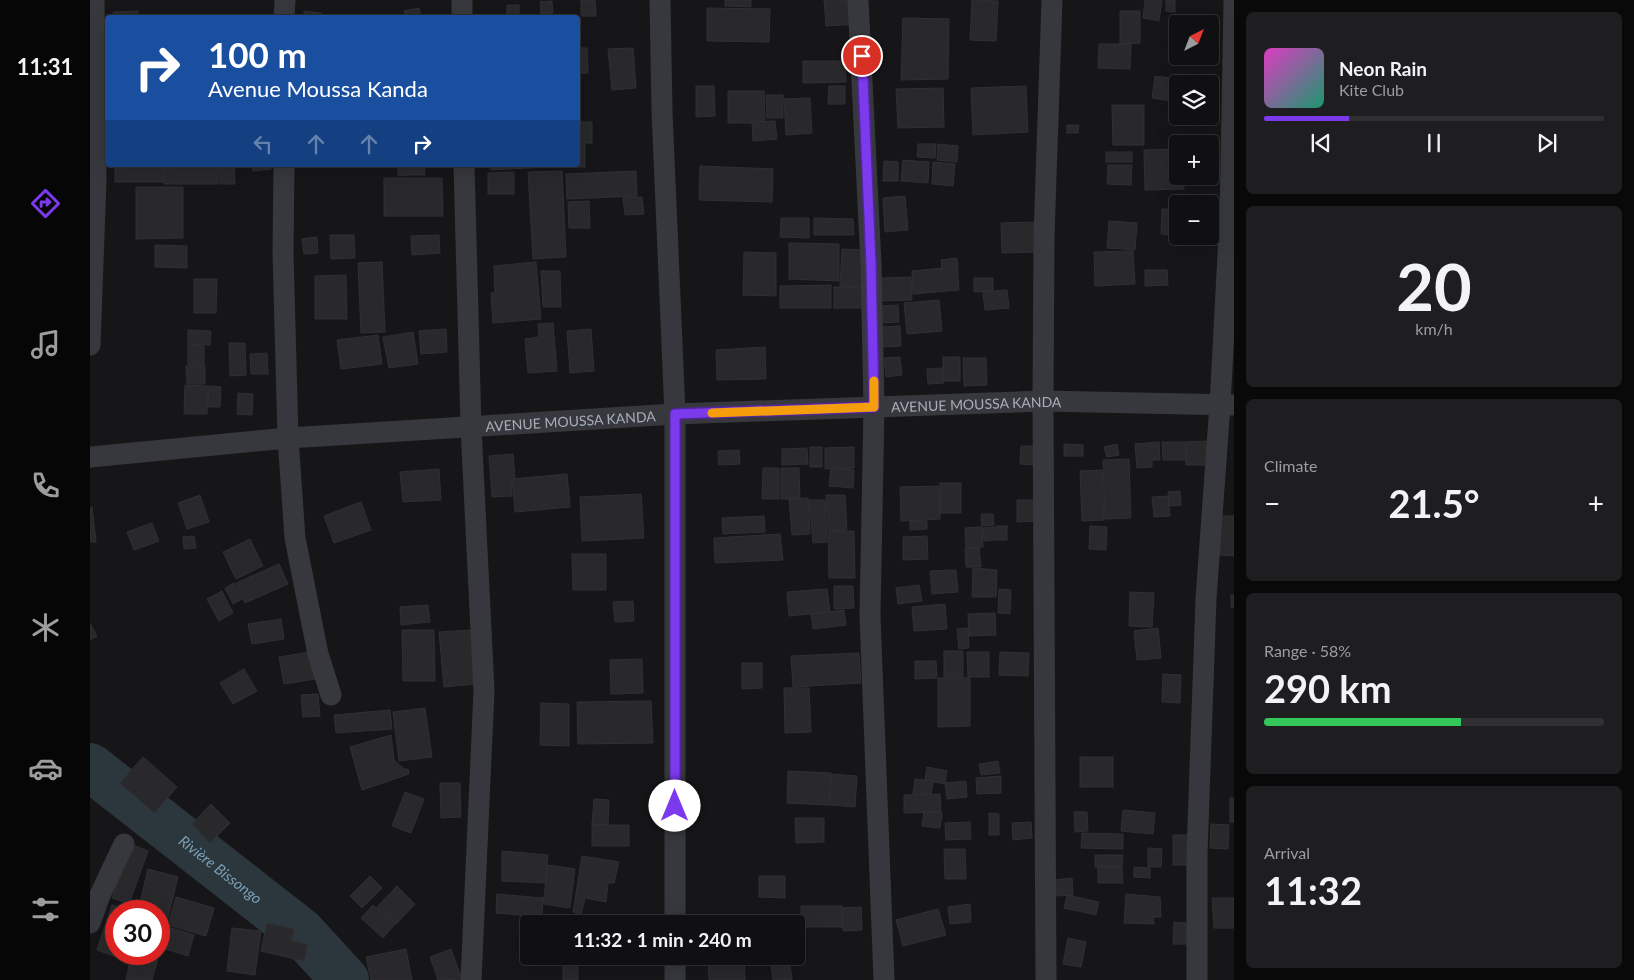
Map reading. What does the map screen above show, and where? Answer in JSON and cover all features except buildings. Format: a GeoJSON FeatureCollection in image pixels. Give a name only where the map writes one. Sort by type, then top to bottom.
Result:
{"type":"FeatureCollection","features":[{"type":"Feature","properties":{"kind":"street"},"geometry":{"type":"LineString","coordinates":[[90,345],[96,180],[94,0]]}},
{"type":"Feature","properties":{"kind":"street"},"geometry":{"type":"LineString","coordinates":[[284,0],[284,15]]}},
{"type":"Feature","properties":{"kind":"street"},"geometry":{"type":"LineString","coordinates":[[462,0],[462,15]]}},
{"type":"Feature","properties":{"kind":"street"},"geometry":{"type":"LineString","coordinates":[[660,0],[662,111],[675,414],[675,915]]}},
{"type":"Feature","properties":{"kind":"street"},"geometry":{"type":"LineString","coordinates":[[858,0],[871,245],[874,407],[870,616],[884,980]]}},
{"type":"Feature","properties":{"kind":"street"},"geometry":{"type":"LineString","coordinates":[[1046,980],[1044,236],[1052,0]]}},
{"type":"Feature","properties":{"kind":"street"},"geometry":{"type":"LineString","coordinates":[[1196,980],[1197,854],[1206,599],[1227,405],[1234,2]]}},
{"type":"Feature","properties":{"kind":"street"},"geometry":{"type":"LineString","coordinates":[[284,167],[288,438],[296,538],[318,654],[331,695]]}},
{"type":"Feature","properties":{"kind":"street"},"geometry":{"type":"LineString","coordinates":[[464,167],[471,427],[484,691],[471,980]]}},
{"type":"Feature","properties":{"kind":"street","name":"AVENUE MOUSSA KANDA"},"geometry":{"type":"LineString","coordinates":[[91,453],[288,438],[675,414],[1043,401],[1227,405]]}},
{"type":"Feature","properties":{"kind":"street"},"geometry":{"type":"LineString","coordinates":[[90,923],[100,895],[124,844]]}},
{"type":"Feature","properties":{"kind":"street"},"geometry":{"type":"LineString","coordinates":[[675,965],[675,980]]}},
{"type":"Feature","properties":{"kind":"waterway","name":"Rivière Bissongo"},"geometry":{"type":"LineString","coordinates":[[90,767],[301,932],[345,980]]}},
{"type":"Feature","properties":{"kind":"slow traffic"},"geometry":{"type":"LineString","coordinates":[[712,413],[874,407],[874,381]]}},
{"type":"Feature","properties":{"kind":"route"},"geometry":{"type":"LineString","coordinates":[[675,806],[675,414],[874,407],[871,264],[862,56]]}}]}
